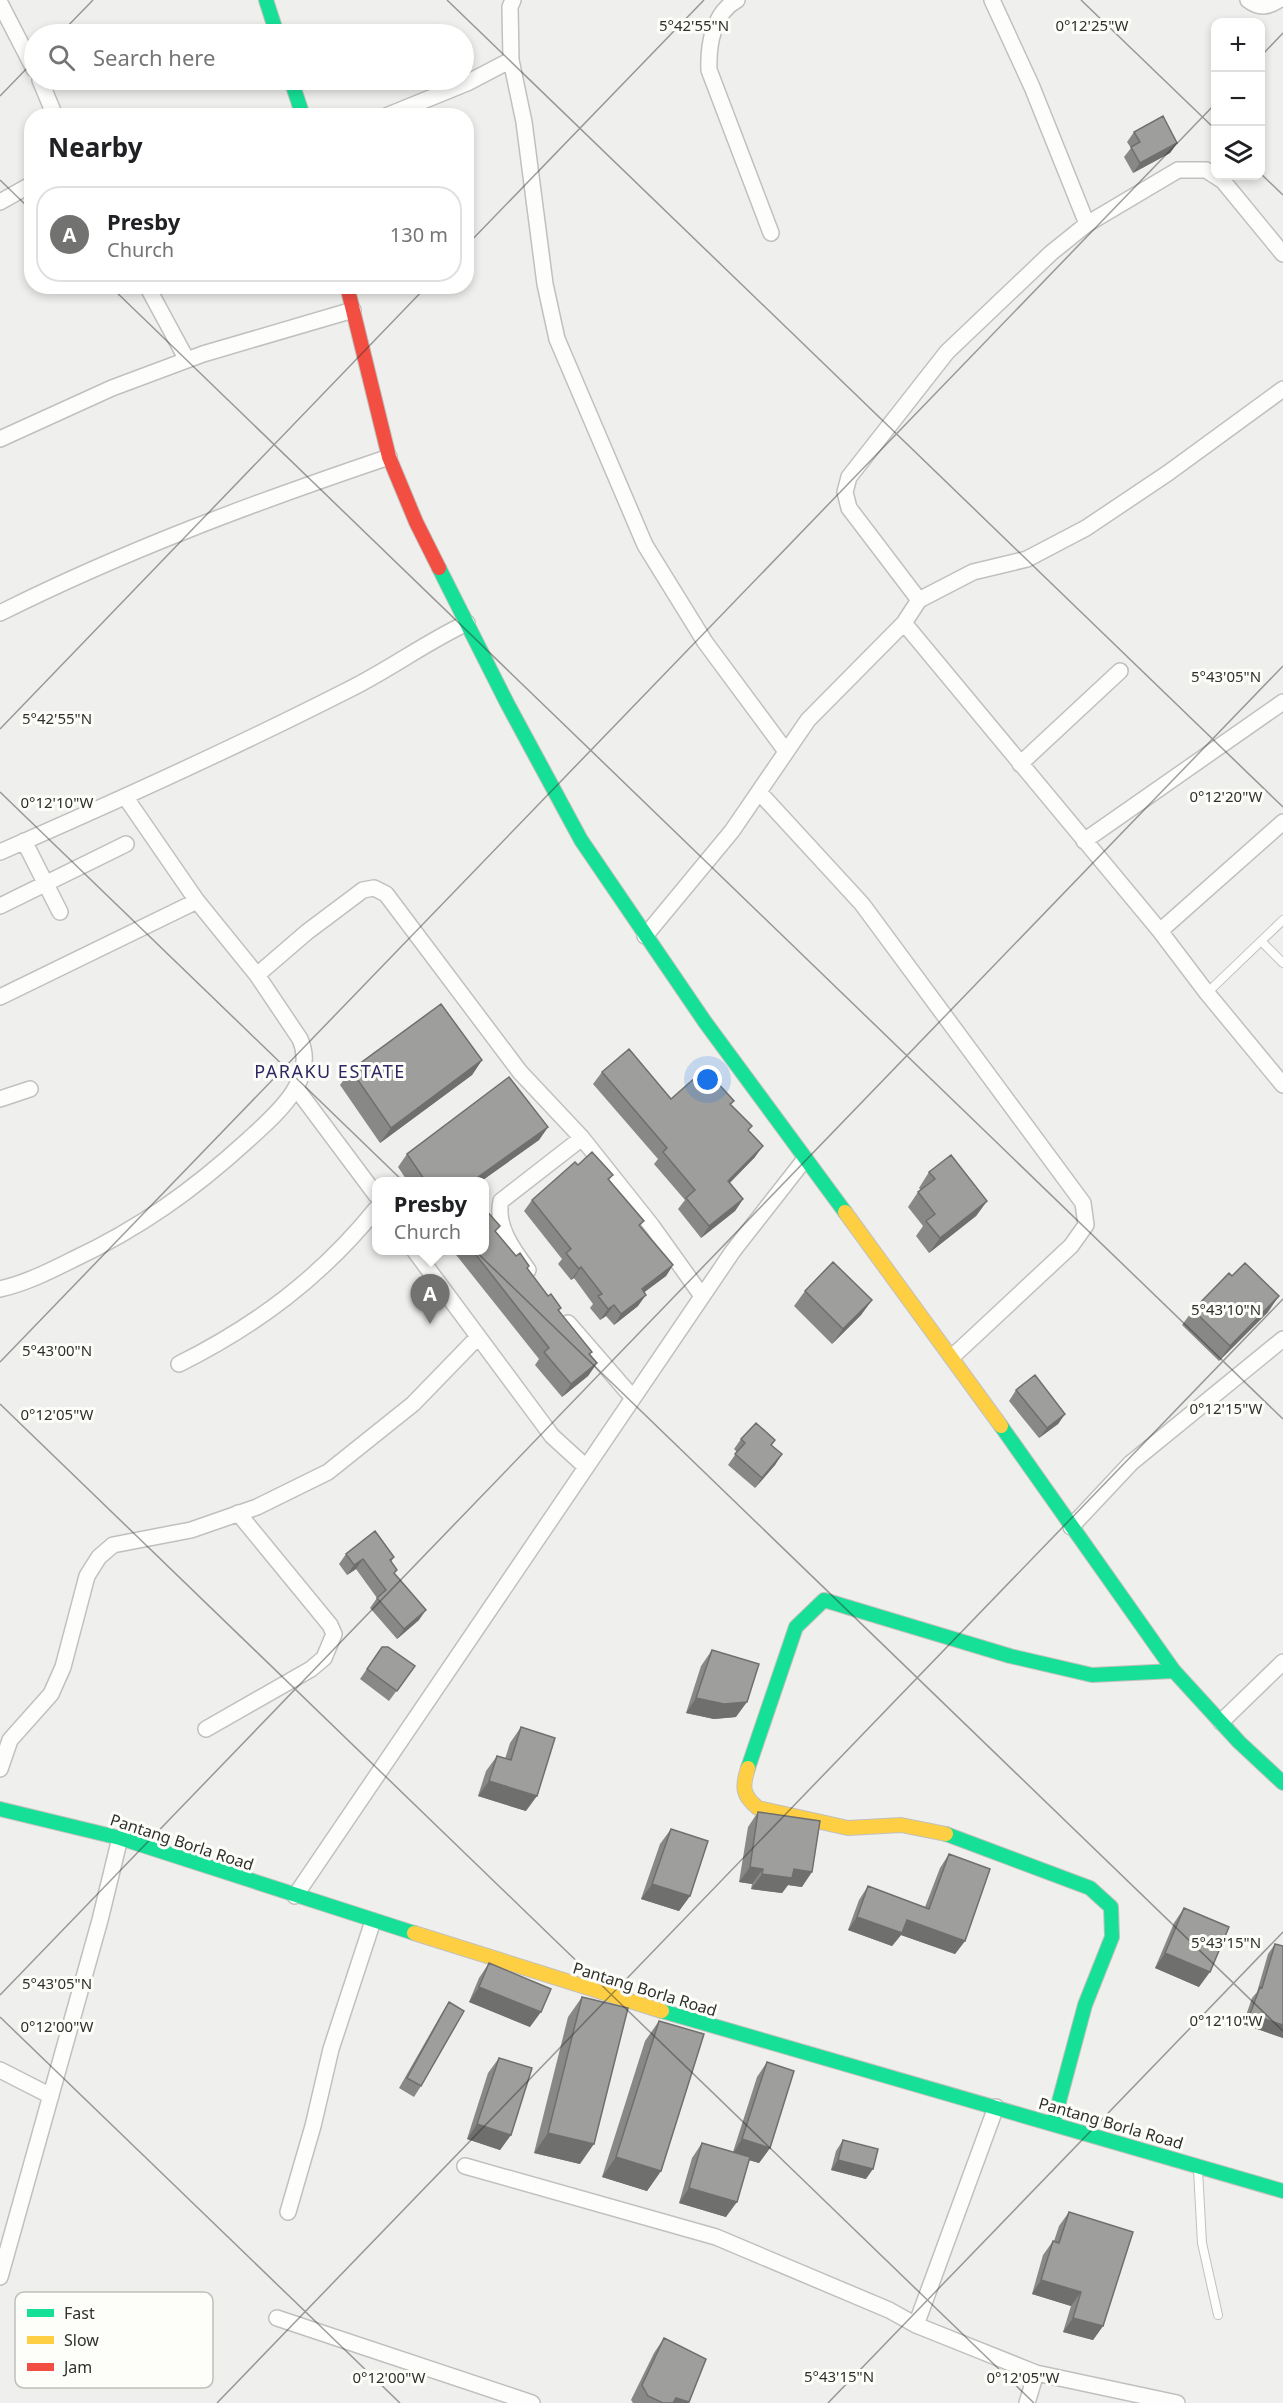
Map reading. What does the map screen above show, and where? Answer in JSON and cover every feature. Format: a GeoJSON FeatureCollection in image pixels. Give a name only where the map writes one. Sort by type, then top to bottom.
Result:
{"type":"FeatureCollection","features":[{"type":"Feature","properties":{"kind":"street"},"geometry":{"type":"LineString","coordinates":[[266,0],[274,24]]}},
{"type":"Feature","properties":{"kind":"street"},"geometry":{"type":"LineString","coordinates":[[513,0],[510,7],[511,60],[524,122],[545,284],[557,339],[645,545],[705,642],[785,750]]}},
{"type":"Feature","properties":{"kind":"street"},"geometry":{"type":"LineString","coordinates":[[737,0],[727,5],[716,25],[708,50],[709,70],[771,233]]}},
{"type":"Feature","properties":{"kind":"street"},"geometry":{"type":"LineString","coordinates":[[992,0],[1032,87],[1087,224]]}},
{"type":"Feature","properties":{"kind":"street"},"geometry":{"type":"LineString","coordinates":[[1248,0],[1259,7],[1269,6],[1279,0]]}},
{"type":"Feature","properties":{"kind":"street"},"geometry":{"type":"LineString","coordinates":[[0,3],[24,50]]}},
{"type":"Feature","properties":{"kind":"street"},"geometry":{"type":"LineString","coordinates":[[474,79],[511,60]]}},
{"type":"Feature","properties":{"kind":"street"},"geometry":{"type":"LineString","coordinates":[[44,90],[52,108]]}},
{"type":"Feature","properties":{"kind":"street"},"geometry":{"type":"LineString","coordinates":[[294,90],[300,108]]}},
{"type":"Feature","properties":{"kind":"street"},"geometry":{"type":"LineString","coordinates":[[406,108],[450,90]]}},
{"type":"Feature","properties":{"kind":"street"},"geometry":{"type":"LineString","coordinates":[[919,600],[849,508],[845,492],[849,477],[947,352],[1087,224],[1178,170],[1206,170],[1223,182],[1283,254]]}},
{"type":"Feature","properties":{"kind":"street"},"geometry":{"type":"LineString","coordinates":[[0,202],[24,188]]}},
{"type":"Feature","properties":{"kind":"street"},"geometry":{"type":"LineString","coordinates":[[151,294],[187,360]]}},
{"type":"Feature","properties":{"kind":"street"},"geometry":{"type":"LineString","coordinates":[[349,294],[389,457],[427,546],[507,703],[581,840],[645,936],[805,1159],[952,1358],[1173,1671],[1283,1783]]}},
{"type":"Feature","properties":{"kind":"street"},"geometry":{"type":"LineString","coordinates":[[0,439],[112,388],[187,360],[353,310]]}},
{"type":"Feature","properties":{"kind":"street"},"geometry":{"type":"LineString","coordinates":[[645,936],[732,831],[785,750],[808,720],[904,623],[919,600],[973,572],[1027,559],[1086,528],[1177,467],[1283,389]]}},
{"type":"Feature","properties":{"kind":"street"},"geometry":{"type":"LineString","coordinates":[[0,614],[80,573],[206,521],[389,457]]}},
{"type":"Feature","properties":{"kind":"street"},"geometry":{"type":"LineString","coordinates":[[0,852],[126,798],[356,686],[394,667],[434,638],[467,623]]}},
{"type":"Feature","properties":{"kind":"street"},"geometry":{"type":"LineString","coordinates":[[904,623],[1160,931],[1207,993],[1283,1085]]}},
{"type":"Feature","properties":{"kind":"street"},"geometry":{"type":"LineString","coordinates":[[1020,764],[1120,671]]}},
{"type":"Feature","properties":{"kind":"street"},"geometry":{"type":"LineString","coordinates":[[1084,841],[1283,702]]}},
{"type":"Feature","properties":{"kind":"street"},"geometry":{"type":"LineString","coordinates":[[759,792],[862,904],[1083,1203],[1086,1225],[1071,1246],[952,1358]]}},
{"type":"Feature","properties":{"kind":"street"},"geometry":{"type":"LineString","coordinates":[[0,1289],[24,1283],[94,1250],[158,1214],[212,1173],[277,1113],[296,1088],[302,1075],[305,1049],[257,975],[197,901],[126,798]]}},
{"type":"Feature","properties":{"kind":"street"},"geometry":{"type":"LineString","coordinates":[[1160,931],[1283,822]]}},
{"type":"Feature","properties":{"kind":"street"},"geometry":{"type":"LineString","coordinates":[[24,842],[60,912]]}},
{"type":"Feature","properties":{"kind":"street"},"geometry":{"type":"LineString","coordinates":[[0,906],[126,844]]}},
{"type":"Feature","properties":{"kind":"street"},"geometry":{"type":"LineString","coordinates":[[257,975],[363,890],[374,888],[386,894],[520,1072],[582,1138],[702,1296]]}},
{"type":"Feature","properties":{"kind":"street"},"geometry":{"type":"LineString","coordinates":[[0,997],[197,901]]}},
{"type":"Feature","properties":{"kind":"street"},"geometry":{"type":"LineString","coordinates":[[296,1088],[372,1190]]}},
{"type":"Feature","properties":{"kind":"street"},"geometry":{"type":"LineString","coordinates":[[0,1099],[30,1089]]}},
{"type":"Feature","properties":{"kind":"street"},"geometry":{"type":"LineString","coordinates":[[538,1284],[501,1227],[498,1213],[501,1201],[582,1138]]}},
{"type":"Feature","properties":{"kind":"street"},"geometry":{"type":"LineString","coordinates":[[295,1896],[733,1251],[805,1159]]}},
{"type":"Feature","properties":{"kind":"street"},"geometry":{"type":"LineString","coordinates":[[179,1364],[226,1340],[297,1292],[354,1236],[372,1214]]}},
{"type":"Feature","properties":{"kind":"street"},"geometry":{"type":"LineString","coordinates":[[417,1255],[552,1436],[586,1467]]}},
{"type":"Feature","properties":{"kind":"street"},"geometry":{"type":"LineString","coordinates":[[557,1310],[633,1398]]}},
{"type":"Feature","properties":{"kind":"street"},"geometry":{"type":"LineString","coordinates":[[0,1769],[5,1736],[51,1694],[63,1667],[87,1576],[99,1557],[113,1545],[191,1530],[280,1498],[328,1472],[412,1404],[477,1338]]}},
{"type":"Feature","properties":{"kind":"street"},"geometry":{"type":"LineString","coordinates":[[1071,1527],[1131,1463],[1283,1339]]}},
{"type":"Feature","properties":{"kind":"street"},"geometry":{"type":"LineString","coordinates":[[206,1729],[311,1669],[324,1658],[334,1634],[330,1625],[238,1513]]}},
{"type":"Feature","properties":{"kind":"street"},"geometry":{"type":"LineString","coordinates":[[1053,2124],[1085,2005],[1112,1937],[1111,1907],[1090,1888],[940,1832],[901,1825],[848,1828],[778,1813],[758,1808],[747,1799],[742,1786],[795,1627],[824,1600],[1010,1656],[1092,1675],[1173,1671]]}},
{"type":"Feature","properties":{"kind":"street"},"geometry":{"type":"LineString","coordinates":[[1221,1722],[1283,1662]]}},
{"type":"Feature","properties":{"kind":"street","name":"Pantang Borla Road"},"geometry":{"type":"LineString","coordinates":[[0,1809],[120,1838],[373,1921],[482,1953],[584,1989],[782,2049],[996,2107],[1283,2191]]}},
{"type":"Feature","properties":{"kind":"street"},"geometry":{"type":"LineString","coordinates":[[0,2277],[100,1920],[120,1838]]}},
{"type":"Feature","properties":{"kind":"street"},"geometry":{"type":"LineString","coordinates":[[288,2212],[313,2126],[331,2049],[373,1921]]}},
{"type":"Feature","properties":{"kind":"street"},"geometry":{"type":"LineString","coordinates":[[0,2070],[51,2096]]}},
{"type":"Feature","properties":{"kind":"street"},"geometry":{"type":"LineString","coordinates":[[916,2325],[996,2107]]}},
{"type":"Feature","properties":{"kind":"street"},"geometry":{"type":"LineString","coordinates":[[465,2166],[716,2237],[889,2310],[916,2325],[1036,2373],[1177,2403]]}},
{"type":"Feature","properties":{"kind":"street"},"geometry":{"type":"LineString","coordinates":[[277,2318],[532,2403]]}},
{"type":"Feature","properties":{"kind":"street"},"geometry":{"type":"LineString","coordinates":[[1027,2403],[1036,2373]]}},
{"type":"Feature","properties":{"kind":"lane"},"geometry":{"type":"LineString","coordinates":[[1207,993],[1283,920]]}},
{"type":"Feature","properties":{"kind":"lane"},"geometry":{"type":"LineString","coordinates":[[1261,941],[1283,963]]}},
{"type":"Feature","properties":{"kind":"lane"},"geometry":{"type":"LineString","coordinates":[[1198,2165],[1202,2243],[1218,2315]]}},
{"type":"Feature","properties":{"kind":"building"},"geometry":{"type":"Polygon","coordinates":[[[1163,116],[1177,143],[1140,163],[1131,147],[1140,142],[1134,132],[1163,116]]]}},
{"type":"Feature","properties":{"kind":"building"},"geometry":{"type":"Polygon","coordinates":[[[441,1004],[482,1060],[391,1128],[351,1070],[441,1004]]]}},
{"type":"Feature","properties":{"kind":"building"},"geometry":{"type":"Polygon","coordinates":[[[629,1049],[671,1099],[705,1069],[734,1101],[730,1104],[752,1126],[748,1130],[763,1146],[728,1181],[743,1199],[709,1226],[686,1198],[695,1190],[663,1152],[667,1148],[602,1072],[629,1049]]]}},
{"type":"Feature","properties":{"kind":"building"},"geometry":{"type":"Polygon","coordinates":[[[509,1077],[548,1127],[478,1177],[423,1177],[407,1154],[509,1077]]]}},
{"type":"Feature","properties":{"kind":"building"},"geometry":{"type":"Polygon","coordinates":[[[592,1152],[613,1175],[608,1179],[644,1221],[639,1225],[673,1265],[642,1289],[646,1295],[621,1314],[614,1305],[608,1309],[598,1296],[602,1294],[581,1267],[579,1269],[566,1253],[571,1249],[532,1200],[575,1162],[578,1165],[592,1152]]]}},
{"type":"Feature","properties":{"kind":"building"},"geometry":{"type":"Polygon","coordinates":[[[951,1155],[987,1201],[940,1238],[926,1221],[935,1214],[918,1192],[935,1179],[929,1172],[951,1155]]]}},
{"type":"Feature","properties":{"kind":"building"},"geometry":{"type":"Polygon","coordinates":[[[489,1214],[500,1226],[495,1231],[516,1256],[520,1253],[529,1266],[527,1268],[548,1296],[551,1294],[561,1308],[558,1310],[592,1352],[589,1354],[597,1363],[571,1384],[544,1352],[549,1348],[476,1255],[489,1255],[489,1214]]]}},
{"type":"Feature","properties":{"kind":"building"},"geometry":{"type":"Polygon","coordinates":[[[833,1262],[872,1300],[843,1329],[805,1291],[833,1262]]]}},
{"type":"Feature","properties":{"kind":"building"},"geometry":{"type":"Polygon","coordinates":[[[1245,1263],[1279,1296],[1230,1346],[1193,1310],[1229,1273],[1232,1276],[1245,1263]]]}},
{"type":"Feature","properties":{"kind":"building"},"geometry":{"type":"Polygon","coordinates":[[[1035,1375],[1065,1414],[1047,1428],[1016,1390],[1035,1375]]]}},
{"type":"Feature","properties":{"kind":"building"},"geometry":{"type":"Polygon","coordinates":[[[756,1423],[775,1440],[771,1445],[782,1454],[762,1478],[735,1454],[745,1443],[741,1439],[756,1423]]]}},
{"type":"Feature","properties":{"kind":"building"},"geometry":{"type":"Polygon","coordinates":[[[375,1531],[394,1557],[390,1560],[397,1570],[394,1573],[426,1610],[404,1629],[377,1598],[386,1590],[363,1559],[354,1565],[346,1554],[375,1531]]]}},
{"type":"Feature","properties":{"kind":"building"},"geometry":{"type":"Polygon","coordinates":[[[382,1647],[388,1647],[415,1666],[397,1691],[367,1669],[382,1647]]]}},
{"type":"Feature","properties":{"kind":"building"},"geometry":{"type":"Polygon","coordinates":[[[712,1650],[759,1664],[747,1702],[724,1704],[696,1698],[712,1650]]]}},
{"type":"Feature","properties":{"kind":"building"},"geometry":{"type":"Polygon","coordinates":[[[521,1727],[555,1738],[537,1796],[489,1781],[497,1756],[511,1760],[521,1727]]]}},
{"type":"Feature","properties":{"kind":"building"},"geometry":{"type":"Polygon","coordinates":[[[758,1812],[820,1821],[812,1872],[794,1869],[792,1878],[762,1874],[763,1869],[750,1867],[758,1812]]]}},
{"type":"Feature","properties":{"kind":"building"},"geometry":{"type":"Polygon","coordinates":[[[671,1829],[708,1841],[690,1896],[652,1884],[671,1829]]]}},
{"type":"Feature","properties":{"kind":"building"},"geometry":{"type":"Polygon","coordinates":[[[949,1854],[990,1869],[965,1941],[907,1920],[902,1933],[857,1917],[868,1886],[929,1909],[949,1854]]]}},
{"type":"Feature","properties":{"kind":"building"},"geometry":{"type":"Polygon","coordinates":[[[1184,1908],[1229,1927],[1210,1972],[1165,1953],[1184,1908]]]}},
{"type":"Feature","properties":{"kind":"building"},"geometry":{"type":"Polygon","coordinates":[[[1275,1944],[1283,1946],[1283,2025],[1250,2014],[1260,1987],[1262,1988],[1275,1944]]]}},
{"type":"Feature","properties":{"kind":"building"},"geometry":{"type":"Polygon","coordinates":[[[489,1963],[551,1989],[541,2012],[479,1987],[489,1963]]]}},
{"type":"Feature","properties":{"kind":"building"},"geometry":{"type":"Polygon","coordinates":[[[582,1997],[628,2008],[594,2144],[548,2133],[582,1997]]]}},
{"type":"Feature","properties":{"kind":"building"},"geometry":{"type":"Polygon","coordinates":[[[449,2002],[464,2011],[421,2086],[407,2078],[449,2002]]]}},
{"type":"Feature","properties":{"kind":"building"},"geometry":{"type":"Polygon","coordinates":[[[659,2021],[704,2034],[661,2171],[616,2157],[659,2021]]]}},
{"type":"Feature","properties":{"kind":"building"},"geometry":{"type":"Polygon","coordinates":[[[499,2058],[532,2068],[511,2135],[477,2124],[499,2058]]]}},
{"type":"Feature","properties":{"kind":"building"},"geometry":{"type":"Polygon","coordinates":[[[767,2062],[794,2071],[770,2148],[742,2139],[767,2062]]]}},
{"type":"Feature","properties":{"kind":"building"},"geometry":{"type":"Polygon","coordinates":[[[843,2140],[878,2149],[873,2169],[838,2160],[843,2140]]]}},
{"type":"Feature","properties":{"kind":"building"},"geometry":{"type":"Polygon","coordinates":[[[702,2143],[750,2157],[737,2202],[689,2188],[702,2143]]]}},
{"type":"Feature","properties":{"kind":"building"},"geometry":{"type":"Polygon","coordinates":[[[1069,2212],[1133,2232],[1103,2326],[1073,2318],[1081,2292],[1041,2280],[1053,2241],[1059,2243],[1069,2212]]]}},
{"type":"Feature","properties":{"kind":"building"},"geometry":{"type":"Polygon","coordinates":[[[664,2338],[706,2359],[689,2402],[676,2398],[673,2403],[663,2403],[648,2396],[642,2385],[664,2338]]]}},
{"type":"Feature","properties":{"kind":"traffic: fast"},"geometry":{"type":"LineString","coordinates":[[266,0],[274,24]]}},
{"type":"Feature","properties":{"kind":"traffic: fast"},"geometry":{"type":"LineString","coordinates":[[294,90],[300,108]]}},
{"type":"Feature","properties":{"kind":"traffic: fast"},"geometry":{"type":"LineString","coordinates":[[439,568],[507,703],[581,840],[705,1022],[845,1212]]}},
{"type":"Feature","properties":{"kind":"traffic: fast"},"geometry":{"type":"LineString","coordinates":[[1001,1426],[1174,1671],[1239,1742],[1283,1783]]}},
{"type":"Feature","properties":{"kind":"traffic: fast"},"geometry":{"type":"LineString","coordinates":[[748,1768],[796,1627],[824,1600],[1010,1656],[1092,1675],[1174,1671]]}},
{"type":"Feature","properties":{"kind":"traffic: fast"},"geometry":{"type":"LineString","coordinates":[[0,1809],[120,1838],[414,1933]]}},
{"type":"Feature","properties":{"kind":"traffic: fast"},"geometry":{"type":"LineString","coordinates":[[946,1834],[1090,1888],[1111,1907],[1112,1937],[1085,2005],[1053,2124]]}},
{"type":"Feature","properties":{"kind":"traffic: fast"},"geometry":{"type":"LineString","coordinates":[[662,2011],[1283,2191]]}},
{"type":"Feature","properties":{"kind":"traffic: slow"},"geometry":{"type":"LineString","coordinates":[[845,1212],[1001,1426]]}},
{"type":"Feature","properties":{"kind":"traffic: slow"},"geometry":{"type":"LineString","coordinates":[[748,1768],[744,1786],[746,1795],[758,1808],[848,1828],[901,1825],[946,1834]]}},
{"type":"Feature","properties":{"kind":"traffic: slow"},"geometry":{"type":"LineString","coordinates":[[414,1933],[662,2011]]}},
{"type":"Feature","properties":{"kind":"traffic: jam"},"geometry":{"type":"LineString","coordinates":[[349,294],[389,457],[416,522],[439,568]]}},
{"type":"Feature","properties":{"kind":"place","name":"Presby"},"geometry":{"type":"Point","coordinates":[430,1324]}},
{"type":"Feature","properties":{"kind":"district","name":"PARAKU ESTATE"},"geometry":{"type":"Point","coordinates":[330,1072]}}]}
